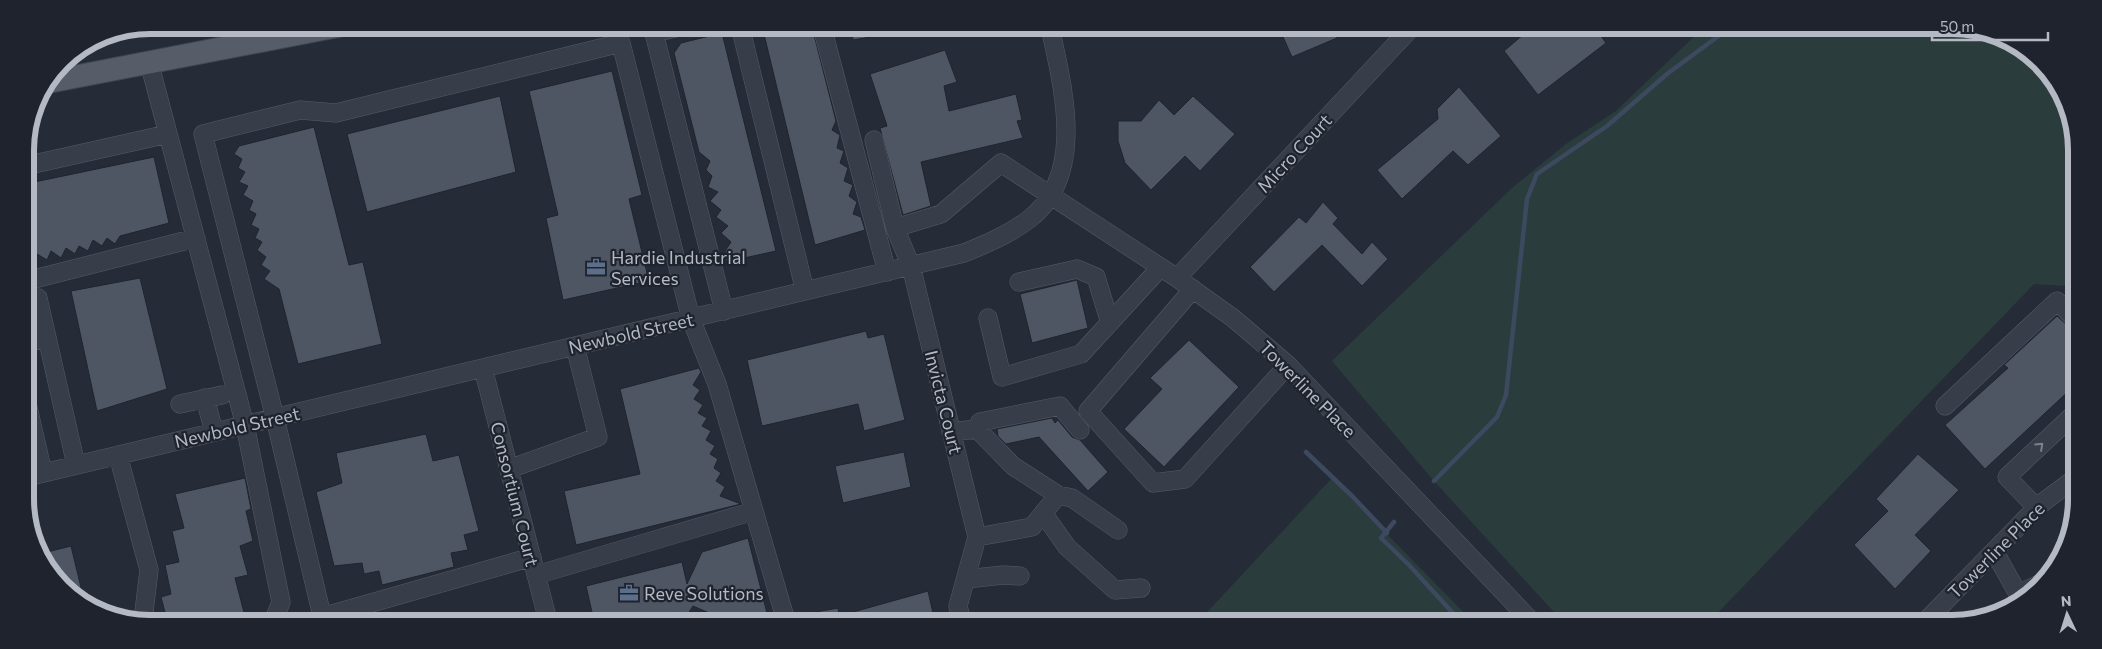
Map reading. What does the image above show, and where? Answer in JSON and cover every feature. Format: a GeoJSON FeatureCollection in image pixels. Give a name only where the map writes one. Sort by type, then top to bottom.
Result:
{"type":"FeatureCollection","features":[{"type":"Feature","properties":{"kind":"main road"},"geometry":{"type":"LineString","coordinates":[[57,80],[300,34]]}},
{"type":"Feature","properties":{"kind":"street"},"geometry":{"type":"LineString","coordinates":[[654,34],[724,311]]}},
{"type":"Feature","properties":{"kind":"street"},"geometry":{"type":"LineString","coordinates":[[742,34],[805,291]]}},
{"type":"Feature","properties":{"kind":"street"},"geometry":{"type":"LineString","coordinates":[[824,34],[887,272]]}},
{"type":"Feature","properties":{"kind":"street","name":"Newbold Street"},"geometry":{"type":"LineString","coordinates":[[35,475],[964,253],[1006,235],[1030,219],[1050,195],[1061,172],[1066,144],[1061,79],[1051,34]]}},
{"type":"Feature","properties":{"kind":"street","name":"Micro Court"},"geometry":{"type":"LineString","coordinates":[[1177,278],[1405,34]]}},
{"type":"Feature","properties":{"kind":"street"},"geometry":{"type":"LineString","coordinates":[[322,615],[275,418],[203,134],[300,110],[336,113],[621,44],[691,319],[717,384],[784,615]]}},
{"type":"Feature","properties":{"kind":"street"},"geometry":{"type":"LineString","coordinates":[[149,62],[245,425],[281,602],[276,615]]}},
{"type":"Feature","properties":{"kind":"street"},"geometry":{"type":"LineString","coordinates":[[34,164],[168,134]]}},
{"type":"Feature","properties":{"kind":"street","name":"Invicta Court"},"geometry":{"type":"LineString","coordinates":[[874,140],[895,228],[910,266],[978,537]]}},
{"type":"Feature","properties":{"kind":"street","name":"Towerline Place"},"geometry":{"type":"LineString","coordinates":[[895,228],[941,214],[1001,163],[1177,278],[1233,318],[1288,366],[1525,615]]}},
{"type":"Feature","properties":{"kind":"street"},"geometry":{"type":"LineString","coordinates":[[34,280],[196,238]]}},
{"type":"Feature","properties":{"kind":"street"},"geometry":{"type":"LineString","coordinates":[[988,318],[1002,377],[1081,354],[1160,268]]}},
{"type":"Feature","properties":{"kind":"street"},"geometry":{"type":"LineString","coordinates":[[1019,282],[1077,269],[1096,277],[1110,323]]}},
{"type":"Feature","properties":{"kind":"street"},"geometry":{"type":"LineString","coordinates":[[1193,290],[1088,411],[1153,483],[1185,479],[1288,366]]}},
{"type":"Feature","properties":{"kind":"street"},"geometry":{"type":"LineString","coordinates":[[38,298],[76,465]]}},
{"type":"Feature","properties":{"kind":"street"},"geometry":{"type":"LineString","coordinates":[[1945,406],[2058,301],[2068,312]]}},
{"type":"Feature","properties":{"kind":"street"},"geometry":{"type":"LineString","coordinates":[[34,341],[47,338]]}},
{"type":"Feature","properties":{"kind":"street"},"geometry":{"type":"LineString","coordinates":[[509,469],[598,437],[575,346]]}},
{"type":"Feature","properties":{"kind":"street","name":"Consortium Court"},"geometry":{"type":"LineString","coordinates":[[483,368],[546,615]]}},
{"type":"Feature","properties":{"kind":"street"},"geometry":{"type":"LineString","coordinates":[[180,404],[214,397],[214,432]]}},
{"type":"Feature","properties":{"kind":"street"},"geometry":{"type":"LineString","coordinates":[[977,429],[980,422],[1060,406],[1080,430]]}},
{"type":"Feature","properties":{"kind":"street"},"geometry":{"type":"LineString","coordinates":[[2036,508],[2007,476],[2068,420]]}},
{"type":"Feature","properties":{"kind":"street"},"geometry":{"type":"LineString","coordinates":[[952,432],[977,429]]}},
{"type":"Feature","properties":{"kind":"street"},"geometry":{"type":"LineString","coordinates":[[977,429],[1013,466],[1058,495],[1072,498],[1118,530]]}},
{"type":"Feature","properties":{"kind":"street"},"geometry":{"type":"LineString","coordinates":[[118,455],[149,570],[144,615]]}},
{"type":"Feature","properties":{"kind":"street","name":"Towerline Place"},"geometry":{"type":"LineString","coordinates":[[1934,615],[2036,508],[2068,485]]}},
{"type":"Feature","properties":{"kind":"street"},"geometry":{"type":"LineString","coordinates":[[960,615],[958,606],[978,537],[1032,527],[1058,495]]}},
{"type":"Feature","properties":{"kind":"street"},"geometry":{"type":"LineString","coordinates":[[536,576],[754,511]]}},
{"type":"Feature","properties":{"kind":"street"},"geometry":{"type":"LineString","coordinates":[[1043,513],[1067,547],[1115,590],[1141,588]]}},
{"type":"Feature","properties":{"kind":"street"},"geometry":{"type":"LineString","coordinates":[[1994,551],[2018,594]]}},
{"type":"Feature","properties":{"kind":"street"},"geometry":{"type":"LineString","coordinates":[[336,615],[532,557]]}},
{"type":"Feature","properties":{"kind":"street"},"geometry":{"type":"LineString","coordinates":[[966,579],[1003,575],[1020,576]]}},
{"type":"Feature","properties":{"kind":"shaded area"},"geometry":{"type":"Polygon","coordinates":[[[1697,34],[1952,34],[1982,38],[2017,53],[2049,85],[2062,113],[2066,127],[2068,142],[2068,284],[2063,286],[2034,284],[1716,615],[1557,615],[1434,481],[1332,361],[1512,188],[1566,144],[1616,111],[1697,34]]]}},
{"type":"Feature","properties":{"kind":"shaded area"},"geometry":{"type":"Polygon","coordinates":[[[1332,478],[1466,615],[1205,615],[1332,478]]]}},
{"type":"Feature","properties":{"kind":"building"},"geometry":{"type":"Polygon","coordinates":[[[722,34],[776,251],[726,262],[725,251],[731,242],[721,233],[728,226],[716,217],[721,210],[710,201],[718,192],[708,187],[712,176],[706,170],[710,161],[699,152],[674,53],[681,43],[722,34]]]}},
{"type":"Feature","properties":{"kind":"building"},"geometry":{"type":"Polygon","coordinates":[[[764,34],[814,34],[836,121],[832,130],[840,135],[837,148],[844,151],[840,163],[848,168],[844,181],[853,185],[849,196],[857,202],[853,214],[861,217],[865,230],[815,245],[764,34]]]}},
{"type":"Feature","properties":{"kind":"building"},"geometry":{"type":"Polygon","coordinates":[[[852,34],[887,34],[853,40],[852,34]]]}},
{"type":"Feature","properties":{"kind":"building"},"geometry":{"type":"Polygon","coordinates":[[[1282,34],[1335,34],[1337,38],[1292,57],[1282,34]]]}},
{"type":"Feature","properties":{"kind":"building"},"geometry":{"type":"Polygon","coordinates":[[[1524,34],[1604,34],[1601,36],[1606,43],[1538,95],[1504,51],[1524,34]]]}},
{"type":"Feature","properties":{"kind":"building"},"geometry":{"type":"Polygon","coordinates":[[[945,50],[957,82],[944,86],[949,111],[1016,94],[1022,120],[1017,121],[1023,138],[921,162],[931,206],[903,215],[880,128],[887,126],[870,74],[945,50]]]}},
{"type":"Feature","properties":{"kind":"building"},"geometry":{"type":"Polygon","coordinates":[[[612,71],[642,195],[629,199],[649,281],[563,300],[546,218],[558,215],[529,91],[612,71]]]}},
{"type":"Feature","properties":{"kind":"building"},"geometry":{"type":"Polygon","coordinates":[[[1459,87],[1501,136],[1468,165],[1453,151],[1402,199],[1377,170],[1438,119],[1437,109],[1459,87]]]}},
{"type":"Feature","properties":{"kind":"building"},"geometry":{"type":"Polygon","coordinates":[[[500,96],[516,172],[367,212],[347,134],[500,96]]]}},
{"type":"Feature","properties":{"kind":"building"},"geometry":{"type":"Polygon","coordinates":[[[1193,96],[1235,134],[1200,171],[1185,156],[1151,190],[1125,163],[1118,141],[1118,121],[1141,121],[1159,100],[1174,115],[1193,96]]]}},
{"type":"Feature","properties":{"kind":"building"},"geometry":{"type":"Polygon","coordinates":[[[314,127],[349,265],[363,262],[382,344],[298,364],[279,289],[264,279],[270,271],[261,265],[266,257],[257,250],[262,242],[255,238],[259,229],[251,225],[256,214],[249,210],[253,201],[243,195],[248,186],[239,182],[245,172],[238,168],[242,159],[234,154],[239,146],[314,127]]]}},
{"type":"Feature","properties":{"kind":"building"},"geometry":{"type":"Polygon","coordinates":[[[154,157],[169,223],[120,236],[115,244],[107,238],[102,246],[93,240],[88,251],[79,246],[75,254],[66,248],[61,258],[51,251],[47,260],[37,254],[34,258],[34,182],[154,157]]]}},
{"type":"Feature","properties":{"kind":"building"},"geometry":{"type":"Polygon","coordinates":[[[1323,202],[1338,218],[1333,224],[1362,254],[1372,242],[1388,259],[1362,286],[1322,245],[1274,292],[1250,267],[1299,217],[1306,223],[1323,202]]]}},
{"type":"Feature","properties":{"kind":"building"},"geometry":{"type":"Polygon","coordinates":[[[140,278],[167,389],[97,411],[71,291],[140,278]]]}},
{"type":"Feature","properties":{"kind":"building"},"geometry":{"type":"Polygon","coordinates":[[[1077,280],[1088,328],[1032,343],[1020,294],[1077,280]]]}},
{"type":"Feature","properties":{"kind":"building"},"geometry":{"type":"Polygon","coordinates":[[[2057,316],[2068,326],[2068,392],[1985,469],[1945,425],[2008,368],[2004,365],[2057,316]]]}},
{"type":"Feature","properties":{"kind":"building"},"geometry":{"type":"Polygon","coordinates":[[[866,331],[868,338],[884,334],[905,420],[864,431],[858,404],[762,426],[747,360],[866,331]]]}},
{"type":"Feature","properties":{"kind":"building"},"geometry":{"type":"Polygon","coordinates":[[[1189,340],[1239,387],[1164,467],[1124,429],[1162,389],[1150,378],[1189,340]]]}},
{"type":"Feature","properties":{"kind":"building"},"geometry":{"type":"Polygon","coordinates":[[[699,368],[701,372],[693,385],[700,390],[694,399],[703,405],[698,413],[707,418],[702,426],[711,431],[706,440],[715,446],[710,454],[718,459],[714,468],[721,473],[716,481],[725,487],[720,496],[741,504],[576,545],[564,491],[640,474],[620,389],[699,368]]]}},
{"type":"Feature","properties":{"kind":"building"},"geometry":{"type":"Polygon","coordinates":[[[1052,418],[1055,423],[1058,420],[1072,437],[1080,440],[1108,472],[1088,491],[1039,437],[1006,444],[998,436],[997,429],[1052,418]]]}},
{"type":"Feature","properties":{"kind":"building"},"geometry":{"type":"Polygon","coordinates":[[[426,434],[433,461],[459,455],[479,531],[464,535],[468,550],[451,553],[454,567],[382,585],[379,571],[364,574],[362,563],[334,566],[316,492],[342,483],[336,453],[426,434]]]}},
{"type":"Feature","properties":{"kind":"building"},"geometry":{"type":"Polygon","coordinates":[[[904,452],[911,487],[843,503],[835,466],[904,452]]]}},
{"type":"Feature","properties":{"kind":"building"},"geometry":{"type":"Polygon","coordinates":[[[1918,454],[1959,490],[1915,535],[1931,551],[1895,589],[1854,545],[1888,511],[1876,499],[1918,454]]]}},
{"type":"Feature","properties":{"kind":"building"},"geometry":{"type":"Polygon","coordinates":[[[245,478],[251,509],[246,511],[253,541],[240,546],[248,575],[235,578],[245,615],[166,615],[161,597],[171,594],[165,565],[179,562],[172,531],[184,528],[175,494],[245,478]]]}},
{"type":"Feature","properties":{"kind":"building"},"geometry":{"type":"Polygon","coordinates":[[[748,538],[767,615],[714,615],[693,606],[687,615],[679,612],[677,615],[593,615],[586,586],[682,562],[687,584],[702,552],[748,538]]]}},
{"type":"Feature","properties":{"kind":"building"},"geometry":{"type":"Polygon","coordinates":[[[71,546],[82,593],[58,570],[47,552],[71,546]]]}},
{"type":"Feature","properties":{"kind":"building"},"geometry":{"type":"Polygon","coordinates":[[[928,591],[933,615],[843,615],[928,591]]]}},
{"type":"Feature","properties":{"kind":"building"},"geometry":{"type":"Polygon","coordinates":[[[838,608],[839,615],[799,615],[838,608]]]}},
{"type":"Feature","properties":{"kind":"waterway"},"geometry":{"type":"LineString","coordinates":[[1434,481],[1497,417],[1506,395],[1527,199],[1537,174],[1607,126],[1667,74],[1721,34]]}},
{"type":"Feature","properties":{"kind":"waterway"},"geometry":{"type":"LineString","coordinates":[[1306,452],[1387,533]]}},
{"type":"Feature","properties":{"kind":"waterway"},"geometry":{"type":"LineString","coordinates":[[1394,522],[1381,538],[1409,565],[1455,615]]}},
{"type":"Feature","properties":{"kind":"place","name":"Hardie Industrial Services"},"geometry":{"type":"Point","coordinates":[596,267]}},
{"type":"Feature","properties":{"kind":"place","name":"Reve Solutions"},"geometry":{"type":"Point","coordinates":[629,593]}}]}
